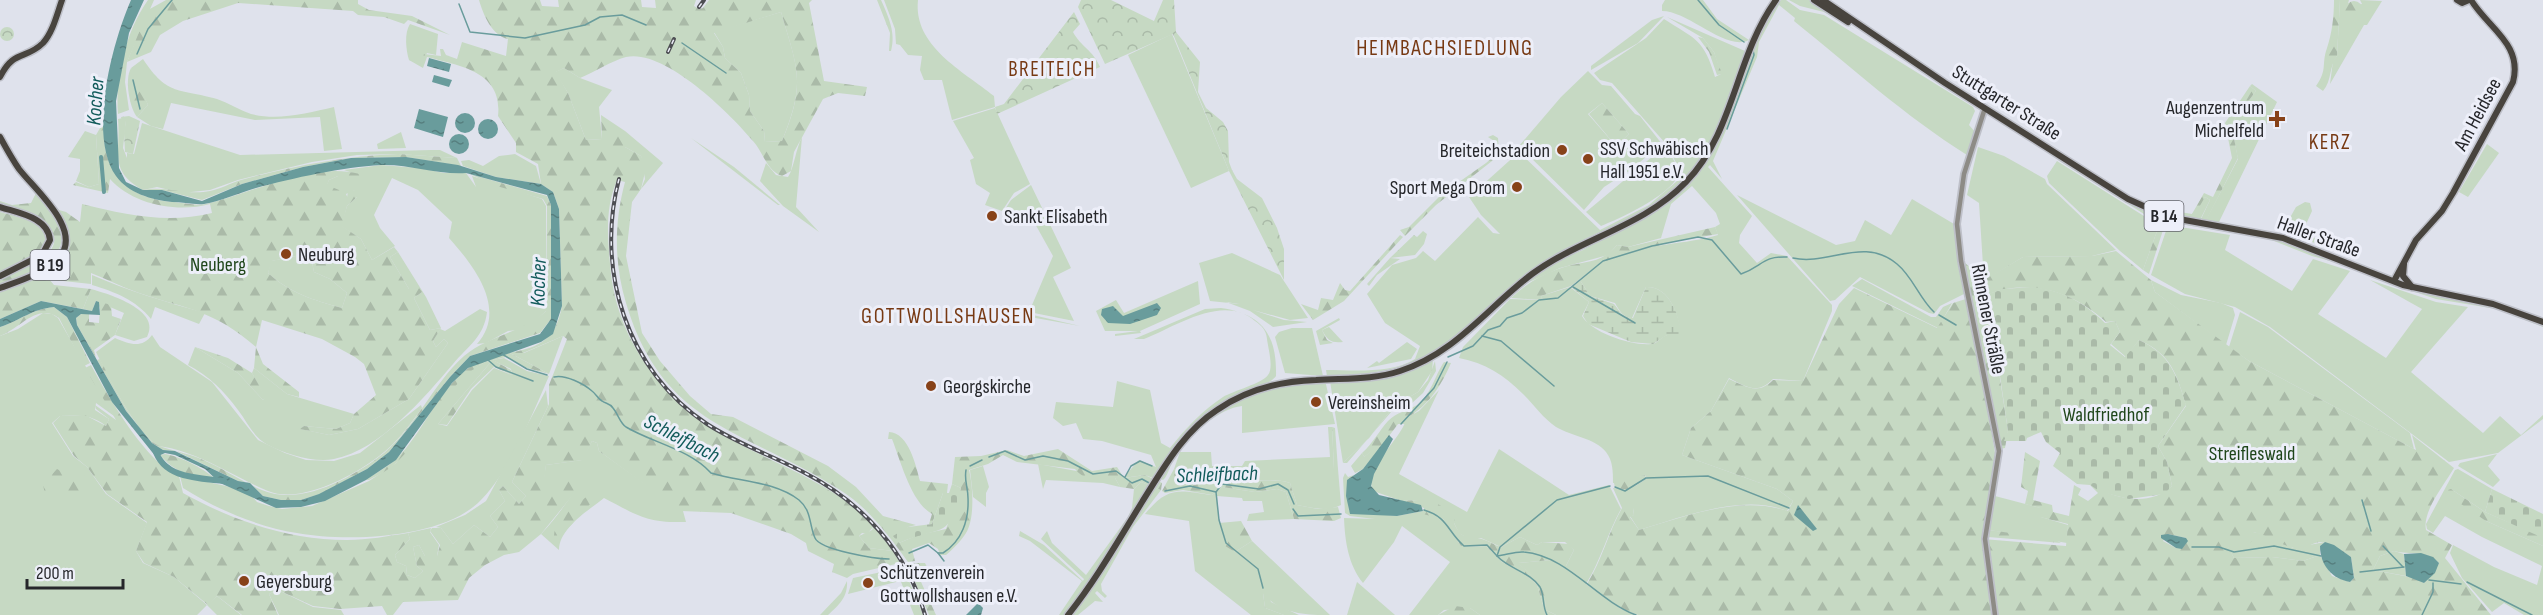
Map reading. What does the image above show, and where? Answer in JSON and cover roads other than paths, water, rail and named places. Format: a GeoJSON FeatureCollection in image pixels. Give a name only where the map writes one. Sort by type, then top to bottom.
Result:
{"type":"FeatureCollection","features":[{"type":"Feature","properties":{"kind":"main road"},"geometry":{"type":"LineString","coordinates":[[0,77],[9,62],[45,41],[62,0]]}},
{"type":"Feature","properties":{"kind":"main road"},"geometry":{"type":"LineString","coordinates":[[1068,615],[1091,584],[1160,472],[1197,426],[1236,399],[1256,391],[1299,381],[1387,375],[1425,362],[1458,342],[1540,268],[1637,219],[1665,201],[1688,180],[1716,141],[1726,121],[1755,33],[1776,0]]}},
{"type":"Feature","properties":{"kind":"main road","name":"Stuttgarter Straße"},"geometry":{"type":"LineString","coordinates":[[1814,0],[1908,58]]}},
{"type":"Feature","properties":{"kind":"main road","name":"Stuttgarter Straße"},"geometry":{"type":"LineString","coordinates":[[1823,0],[1908,58],[2089,174]]}},
{"type":"Feature","properties":{"kind":"main road"},"geometry":{"type":"LineString","coordinates":[[2457,0],[2469,1]]}},
{"type":"Feature","properties":{"kind":"main road","name":"Am Heidsee"},"geometry":{"type":"LineString","coordinates":[[2415,240],[2444,206],[2474,155],[2514,77],[2514,57],[2508,44],[2469,1]]}},
{"type":"Feature","properties":{"kind":"main road","name":"B 19"},"geometry":{"type":"LineString","coordinates":[[0,137],[18,167],[59,217],[65,240],[61,255],[49,266],[0,288]]}},
{"type":"Feature","properties":{"kind":"main road","name":"Haller Straße"},"geometry":{"type":"LineString","coordinates":[[2089,174],[2156,213],[2283,238],[2412,287],[2493,304],[2543,322]]}},
{"type":"Feature","properties":{"kind":"main road"},"geometry":{"type":"LineString","coordinates":[[0,207],[39,222],[48,232],[50,240],[42,255],[0,276]]}},
{"type":"Feature","properties":{"kind":"main road"},"geometry":{"type":"LineString","coordinates":[[2394,281],[2415,240]]}},
{"type":"Feature","properties":{"kind":"main road"},"geometry":{"type":"LineString","coordinates":[[2412,287],[2404,277],[2403,270],[2415,240]]}},
{"type":"Feature","properties":{"kind":"street","name":"Rinnener Sträßle"},"geometry":{"type":"LineString","coordinates":[[1985,108],[1964,174],[1957,224],[1961,261],[1999,451],[1985,539],[1995,615]]}},
{"type":"Feature","properties":{"kind":"water"},"geometry":{"type":"Polygon","coordinates":[[[131,0],[144,0],[129,33],[116,101],[119,168],[126,182],[143,190],[162,190],[202,201],[242,184],[303,167],[351,158],[406,157],[458,165],[496,177],[541,184],[553,192],[559,209],[562,306],[553,334],[541,342],[468,368],[452,383],[396,460],[366,480],[325,501],[301,507],[276,508],[220,483],[205,469],[175,455],[165,453],[156,457],[112,402],[67,317],[54,307],[33,312],[0,327],[0,319],[41,301],[92,311],[96,301],[99,302],[100,315],[81,314],[76,318],[77,325],[126,411],[152,443],[163,450],[175,451],[238,481],[250,483],[263,496],[281,500],[301,500],[319,494],[367,469],[389,452],[470,356],[540,334],[551,319],[551,205],[547,195],[466,173],[392,165],[351,168],[302,177],[204,204],[164,201],[134,191],[116,176],[108,158],[103,113],[111,63],[131,0]]]}},
{"type":"Feature","properties":{"kind":"water"},"geometry":{"type":"Polygon","coordinates":[[[429,58],[451,64],[449,72],[427,66],[429,58]]]}},
{"type":"Feature","properties":{"kind":"water"},"geometry":{"type":"Polygon","coordinates":[[[434,75],[452,80],[449,87],[432,82],[434,75]]]}},
{"type":"Feature","properties":{"kind":"water"},"geometry":{"type":"Polygon","coordinates":[[[419,109],[448,117],[443,137],[414,128],[419,109]]]}},
{"type":"Feature","properties":{"kind":"water"},"geometry":{"type":"Polygon","coordinates":[[[465,113],[472,116],[475,123],[472,130],[465,133],[458,130],[455,123],[458,116],[465,113]]]}},
{"type":"Feature","properties":{"kind":"water"},"geometry":{"type":"Polygon","coordinates":[[[488,119],[495,122],[498,129],[495,136],[488,139],[481,136],[478,129],[481,122],[488,119]]]}},
{"type":"Feature","properties":{"kind":"water"},"geometry":{"type":"Polygon","coordinates":[[[459,134],[466,137],[469,144],[466,151],[459,154],[452,151],[449,144],[452,137],[459,134]]]}},
{"type":"Feature","properties":{"kind":"water"},"geometry":{"type":"Polygon","coordinates":[[[1157,303],[1161,308],[1157,315],[1130,324],[1108,323],[1101,315],[1102,309],[1113,306],[1123,316],[1157,303]]]}},
{"type":"Feature","properties":{"kind":"water"},"geometry":{"type":"Polygon","coordinates":[[[1389,435],[1393,439],[1374,474],[1371,486],[1379,495],[1421,505],[1423,511],[1397,516],[1350,514],[1346,496],[1347,480],[1363,469],[1389,435]]]}},
{"type":"Feature","properties":{"kind":"water"},"geometry":{"type":"Polygon","coordinates":[[[1798,505],[1817,529],[1813,531],[1794,515],[1798,505]]]}},
{"type":"Feature","properties":{"kind":"water"},"geometry":{"type":"Polygon","coordinates":[[[2168,534],[2186,538],[2188,541],[2182,549],[2176,548],[2161,538],[2161,535],[2168,534]]]}},
{"type":"Feature","properties":{"kind":"water"},"geometry":{"type":"Polygon","coordinates":[[[2325,542],[2334,545],[2351,557],[2354,578],[2350,582],[2338,578],[2328,570],[2322,559],[2320,546],[2325,542]]]}},
{"type":"Feature","properties":{"kind":"water"},"geometry":{"type":"Polygon","coordinates":[[[2421,553],[2433,557],[2439,563],[2435,573],[2424,583],[2406,576],[2404,554],[2421,553]]]}},
{"type":"Feature","properties":{"kind":"water"},"geometry":{"type":"Polygon","coordinates":[[[978,603],[983,608],[981,615],[966,615],[978,603]]]}},
{"type":"Feature","properties":{"kind":"waterway"},"geometry":{"type":"LineString","coordinates":[[137,54],[148,29],[172,0]]}},
{"type":"Feature","properties":{"kind":"waterway"},"geometry":{"type":"LineString","coordinates":[[1698,0],[1719,25],[1744,42]]}},
{"type":"Feature","properties":{"kind":"waterway"},"geometry":{"type":"LineString","coordinates":[[459,4],[470,32],[525,38],[585,25],[600,17],[622,15],[646,25]]}},
{"type":"Feature","properties":{"kind":"waterway"},"geometry":{"type":"LineString","coordinates":[[682,43],[726,73]]}},
{"type":"Feature","properties":{"kind":"waterway"},"geometry":{"type":"LineString","coordinates":[[1727,129],[1754,55],[1753,50]]}},
{"type":"Feature","properties":{"kind":"waterway"},"geometry":{"type":"LineString","coordinates":[[133,80],[140,109]]}},
{"type":"Feature","properties":{"kind":"waterway"},"geometry":{"type":"LineString","coordinates":[[101,157],[104,192]]}},
{"type":"Feature","properties":{"kind":"waterway"},"geometry":{"type":"LineString","coordinates":[[1448,357],[1473,346],[1488,330],[1500,326],[1507,318],[1522,313],[1539,300],[1558,298],[1603,261],[1652,246],[1698,237],[1712,240],[1741,274],[1772,258],[1787,257]]}},
{"type":"Feature","properties":{"kind":"waterway"},"geometry":{"type":"LineString","coordinates":[[1793,258],[1819,258],[1859,252],[1872,252],[1884,256],[1903,269],[1934,312]]}},
{"type":"Feature","properties":{"kind":"waterway"},"geometry":{"type":"LineString","coordinates":[[1573,287],[1635,323]]}},
{"type":"Feature","properties":{"kind":"waterway"},"geometry":{"type":"LineString","coordinates":[[1939,315],[1956,325]]}},
{"type":"Feature","properties":{"kind":"waterway"},"geometry":{"type":"LineString","coordinates":[[1482,336],[1501,341],[1554,386]]}},
{"type":"Feature","properties":{"kind":"waterway","name":"Schleifbach"},"geometry":{"type":"LineString","coordinates":[[502,354],[527,369],[547,375]]}},
{"type":"Feature","properties":{"kind":"waterway"},"geometry":{"type":"LineString","coordinates":[[488,360],[496,367],[533,381]]}},
{"type":"Feature","properties":{"kind":"waterway"},"geometry":{"type":"LineString","coordinates":[[1401,424],[1434,388],[1447,362]]}},
{"type":"Feature","properties":{"kind":"waterway","name":"Schleifbach"},"geometry":{"type":"LineString","coordinates":[[554,377],[569,378],[584,385],[601,400],[612,406],[626,427],[682,452],[711,473],[768,485],[799,500],[808,513],[813,533],[819,542],[849,553],[889,559]]}},
{"type":"Feature","properties":{"kind":"waterway"},"geometry":{"type":"LineString","coordinates":[[155,449],[159,459],[174,472],[224,481]]}},
{"type":"Feature","properties":{"kind":"waterway","name":"Schleifbach"},"geometry":{"type":"LineString","coordinates":[[989,457],[1005,451],[1025,460],[1043,456],[1068,461],[1093,474],[1116,471],[1132,483],[1142,479],[1151,484]]}},
{"type":"Feature","properties":{"kind":"waterway","name":"Schleifbach"},"geometry":{"type":"LineString","coordinates":[[970,466],[982,460]]}},
{"type":"Feature","properties":{"kind":"waterway"},"geometry":{"type":"LineString","coordinates":[[1125,477],[1131,466],[1140,461],[1152,466]]}},
{"type":"Feature","properties":{"kind":"waterway","name":"Schleifbach"},"geometry":{"type":"LineString","coordinates":[[909,553],[928,545],[938,553],[943,553],[960,536],[966,522],[968,506],[966,470]]}},
{"type":"Feature","properties":{"kind":"waterway"},"geometry":{"type":"LineString","coordinates":[[1615,487],[1625,491],[1646,478],[1708,476],[1789,508]]}},
{"type":"Feature","properties":{"kind":"waterway","name":"Schleifbach"},"geometry":{"type":"LineString","coordinates":[[1165,491],[1190,486],[1216,492],[1222,484],[1259,489],[1278,484],[1288,490],[1294,504]]}},
{"type":"Feature","properties":{"kind":"waterway"},"geometry":{"type":"LineString","coordinates":[[1547,615],[1540,587],[1531,578],[1497,556],[1500,547],[1557,500],[1610,486]]}},
{"type":"Feature","properties":{"kind":"waterway"},"geometry":{"type":"LineString","coordinates":[[1216,492],[1219,520],[1226,543],[1258,569],[1263,588]]}},
{"type":"Feature","properties":{"kind":"waterway"},"geometry":{"type":"LineString","coordinates":[[2362,500],[2371,531]]}},
{"type":"Feature","properties":{"kind":"waterway","name":"Schleifbach"},"geometry":{"type":"LineString","coordinates":[[1293,509],[1298,516],[1341,514]]}},
{"type":"Feature","properties":{"kind":"waterway"},"geometry":{"type":"LineString","coordinates":[[1424,510],[1438,516],[1464,546],[1487,545],[1497,556],[1521,552],[1540,555],[1554,561],[1608,599],[1636,615]]}},
{"type":"Feature","properties":{"kind":"waterway"},"geometry":{"type":"LineString","coordinates":[[2192,547],[2219,547],[2234,552],[2274,546],[2321,556]]}},
{"type":"Feature","properties":{"kind":"waterway"},"geometry":{"type":"LineString","coordinates":[[2383,546],[2403,567]]}},
{"type":"Feature","properties":{"kind":"waterway"},"geometry":{"type":"LineString","coordinates":[[938,553],[944,561]]}},
{"type":"Feature","properties":{"kind":"waterway"},"geometry":{"type":"LineString","coordinates":[[2360,572],[2404,567]]}},
{"type":"Feature","properties":{"kind":"waterway"},"geometry":{"type":"LineString","coordinates":[[2429,580],[2461,584]]}},
{"type":"Feature","properties":{"kind":"waterway"},"geometry":{"type":"LineString","coordinates":[[2467,582],[2532,615]]}},
{"type":"Feature","properties":{"kind":"waterway"},"geometry":{"type":"LineString","coordinates":[[2422,615],[2433,592],[2433,583]]}},
{"type":"Feature","properties":{"kind":"railway"},"geometry":{"type":"LineString","coordinates":[[699,7],[704,0]]}},
{"type":"Feature","properties":{"kind":"railway"},"geometry":{"type":"LineString","coordinates":[[668,52],[674,39]]}},
{"type":"Feature","properties":{"kind":"railway"},"geometry":{"type":"LineString","coordinates":[[619,179],[613,213],[611,248],[615,283],[624,316],[638,347],[656,376],[679,402],[707,424],[805,473],[846,499],[864,515],[894,550],[907,570],[925,615]]}},
{"type":"Feature","properties":{"kind":"place","name":"Augenzentrum Michelfeld"},"geometry":{"type":"Point","coordinates":[2277,119]}},
{"type":"Feature","properties":{"kind":"place","name":"Breiteichstadion"},"geometry":{"type":"Point","coordinates":[1562,150]}},
{"type":"Feature","properties":{"kind":"place","name":"SSV Schwäbisch Hall 1951 e.V."},"geometry":{"type":"Point","coordinates":[1588,159]}},
{"type":"Feature","properties":{"kind":"place","name":"Sport Mega Drom"},"geometry":{"type":"Point","coordinates":[1517,187]}},
{"type":"Feature","properties":{"kind":"place","name":"Sankt Elisabeth"},"geometry":{"type":"Point","coordinates":[992,216]}},
{"type":"Feature","properties":{"kind":"place","name":"Neuburg"},"geometry":{"type":"Point","coordinates":[286,254]}},
{"type":"Feature","properties":{"kind":"place","name":"Georgskirche"},"geometry":{"type":"Point","coordinates":[931,386]}},
{"type":"Feature","properties":{"kind":"place","name":"Vereinsheim"},"geometry":{"type":"Point","coordinates":[1316,402]}},
{"type":"Feature","properties":{"kind":"place","name":"Geyersburg"},"geometry":{"type":"Point","coordinates":[244,581]}},
{"type":"Feature","properties":{"kind":"place","name":"Schützenverein Gottwollshausen e.V."},"geometry":{"type":"Point","coordinates":[868,583]}},
{"type":"Feature","properties":{"kind":"district","name":"HEIMBACHSIEDLUNG"},"geometry":{"type":"Point","coordinates":[1445,47]}},
{"type":"Feature","properties":{"kind":"district","name":"BREITEICH"},"geometry":{"type":"Point","coordinates":[1052,69]}},
{"type":"Feature","properties":{"kind":"district","name":"KERZ"},"geometry":{"type":"Point","coordinates":[2330,142]}},
{"type":"Feature","properties":{"kind":"district","name":"GOTTWOLLSHAUSEN"},"geometry":{"type":"Point","coordinates":[948,315]}},
{"type":"Feature","properties":{"kind":"water label","name":"Kocher"},"geometry":{"type":"Point","coordinates":[95,101]}},
{"type":"Feature","properties":{"kind":"water label","name":"Kocher"},"geometry":{"type":"Point","coordinates":[538,282]}},
{"type":"Feature","properties":{"kind":"park label","name":"Neuberg"},"geometry":{"type":"Point","coordinates":[218,264]}},
{"type":"Feature","properties":{"kind":"park label","name":"Waldfriedhof"},"geometry":{"type":"Point","coordinates":[2106,414]}},
{"type":"Feature","properties":{"kind":"park label","name":"Streifleswald"},"geometry":{"type":"Point","coordinates":[2252,453]}}]}
